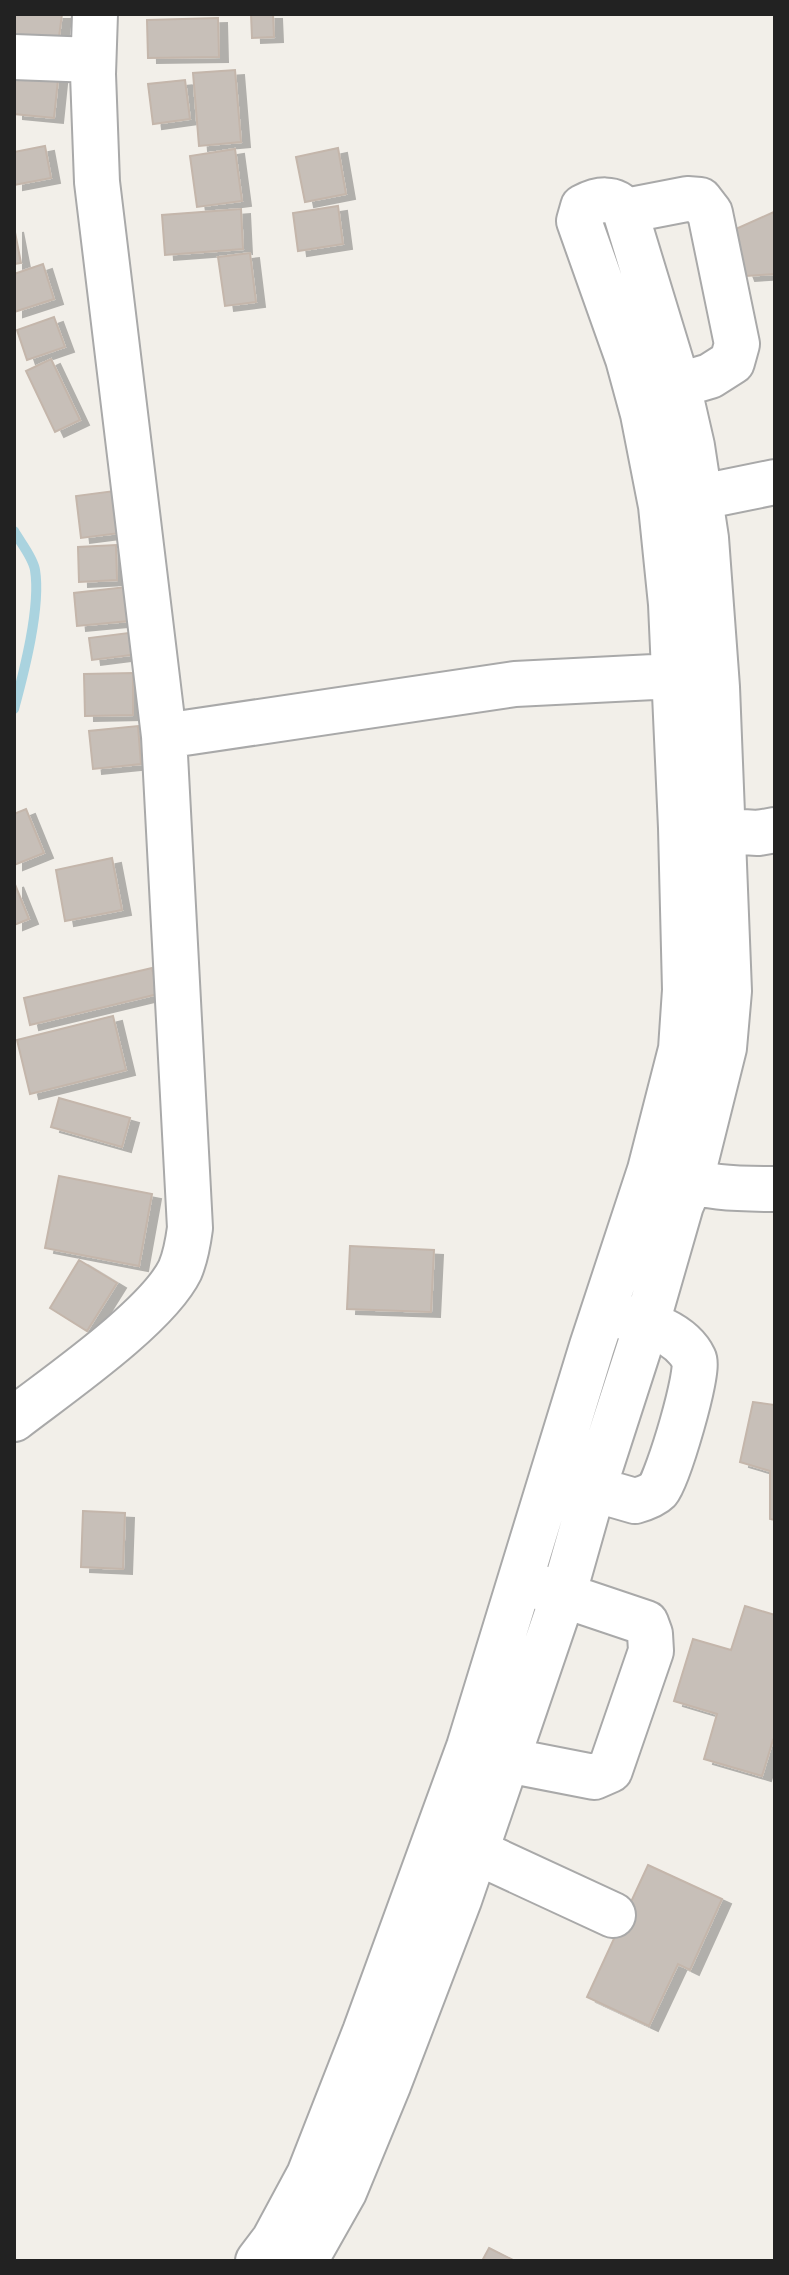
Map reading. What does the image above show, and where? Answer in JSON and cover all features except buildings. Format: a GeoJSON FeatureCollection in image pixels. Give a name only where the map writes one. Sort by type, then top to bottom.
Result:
{"type":"FeatureCollection","features":[{"type":"Feature","properties":{"kind":"street"},"geometry":{"type":"LineString","coordinates":[[14,1419],[141,1317],[178,1273],[187,1251],[190,1228],[164,736],[97,182],[93,60],[95,14]]}},
{"type":"Feature","properties":{"kind":"street"},"geometry":{"type":"LineString","coordinates":[[14,57],[93,60]]}},
{"type":"Feature","properties":{"kind":"street"},"geometry":{"type":"LineString","coordinates":[[258,2261],[326,2183],[389,2083],[456,1843],[488,1753],[563,1596],[572,1484],[604,1312],[670,1177],[725,1034],[729,991],[674,676],[706,538],[681,501],[692,446],[658,391],[625,211],[687,199],[700,200],[710,213],[737,344],[732,362],[710,376],[658,391]]}},
{"type":"Feature","properties":{"kind":"street"},"geometry":{"type":"LineString","coordinates":[[681,501],[775,482]]}},
{"type":"Feature","properties":{"kind":"street"},"geometry":{"type":"LineString","coordinates":[[691,603],[702,830]]}},
{"type":"Feature","properties":{"kind":"street"},"geometry":{"type":"LineString","coordinates":[[164,736],[515,684],[674,676]]}},
{"type":"Feature","properties":{"kind":"street"},"geometry":{"type":"LineString","coordinates":[[702,830],[758,833],[775,830]]}},
{"type":"Feature","properties":{"kind":"street"},"geometry":{"type":"LineString","coordinates":[[670,1177],[730,1189],[775,1189]]}},
{"type":"Feature","properties":{"kind":"street"},"geometry":{"type":"LineString","coordinates":[[488,1753],[521,1581],[572,1484],[647,1323],[681,1205],[670,1177]]}},
{"type":"Feature","properties":{"kind":"street"},"geometry":{"type":"LineString","coordinates":[[572,1484],[635,1501],[658,1490],[670,1463],[694,1378],[695,1361],[682,1342],[647,1323],[604,1312]]}},
{"type":"Feature","properties":{"kind":"street"},"geometry":{"type":"LineString","coordinates":[[488,1753],[594,1777],[607,1773],[651,1651],[646,1623],[521,1581]]}},
{"type":"Feature","properties":{"kind":"street"},"geometry":{"type":"LineString","coordinates":[[456,1843],[613,1915]]}},
{"type":"Feature","properties":{"kind":"street"},"geometry":{"type":"LineString","coordinates":[[305,2261],[326,2183]]}},
{"type":"Feature","properties":{"kind":"waterway"},"geometry":{"type":"LineString","coordinates":[[14,531],[32,560],[36,585],[30,640],[14,709]]}}]}
